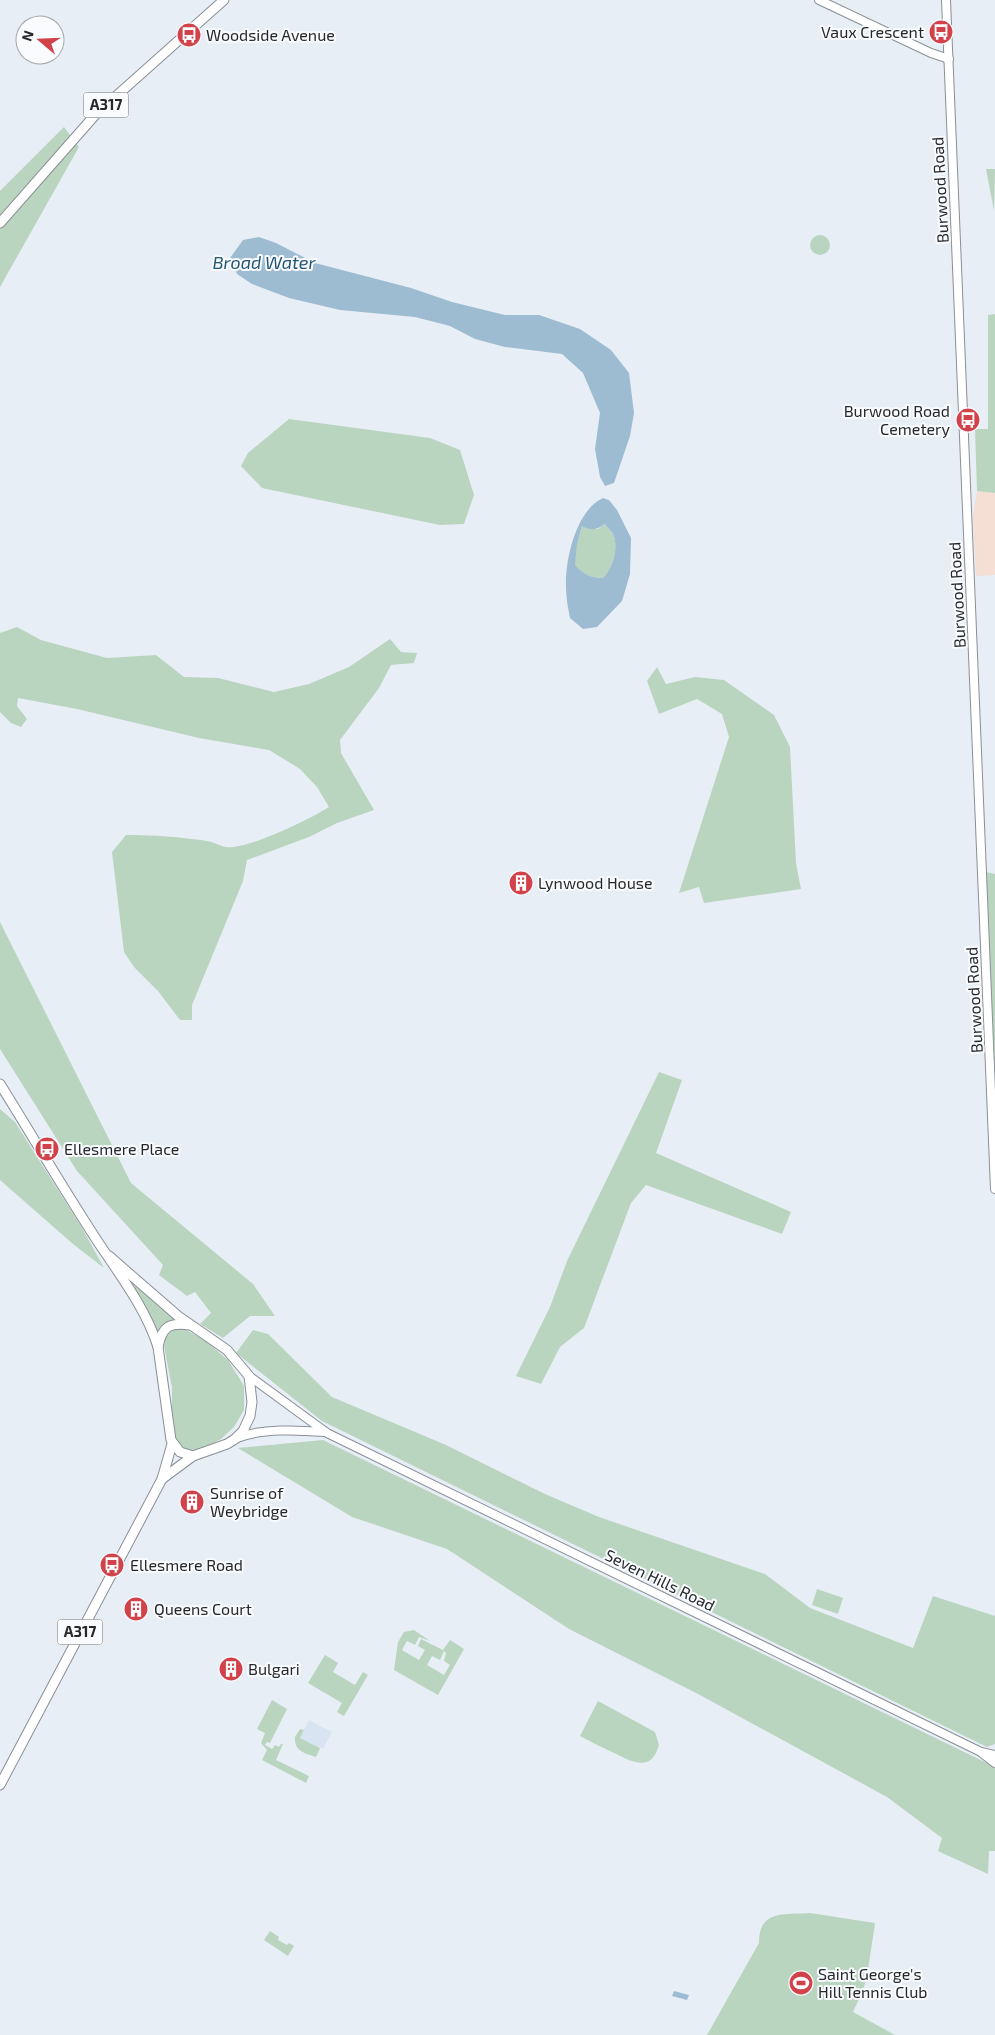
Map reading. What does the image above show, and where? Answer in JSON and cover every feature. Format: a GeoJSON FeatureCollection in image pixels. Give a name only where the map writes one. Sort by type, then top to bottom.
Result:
{"type":"FeatureCollection","features":[{"type":"Feature","properties":{"kind":"main road","name":"A317"},"geometry":{"type":"LineString","coordinates":[[0,223],[96,114],[224,0]]}},
{"type":"Feature","properties":{"kind":"main road","name":"A317"},"geometry":{"type":"LineString","coordinates":[[0,1084],[99,1244],[109,1256],[153,1330],[158,1347],[172,1444],[162,1479],[0,1785]]}},
{"type":"Feature","properties":{"kind":"main road","name":"A317"},"geometry":{"type":"LineString","coordinates":[[109,1256],[192,1325],[227,1350],[249,1376]]}},
{"type":"Feature","properties":{"kind":"main road"},"geometry":{"type":"LineString","coordinates":[[130,1290],[132,1286],[140,1283]]}},
{"type":"Feature","properties":{"kind":"main road"},"geometry":{"type":"LineString","coordinates":[[158,1347],[161,1334],[169,1326],[180,1324],[192,1325]]}},
{"type":"Feature","properties":{"kind":"main road"},"geometry":{"type":"LineString","coordinates":[[236,1439],[243,1431],[250,1416],[252,1402],[249,1376]]}},
{"type":"Feature","properties":{"kind":"main road","name":"A317"},"geometry":{"type":"LineString","coordinates":[[162,1479],[193,1456],[218,1448],[236,1439]]}},
{"type":"Feature","properties":{"kind":"main road"},"geometry":{"type":"LineString","coordinates":[[172,1444],[180,1452],[193,1456]]}},
{"type":"Feature","properties":{"kind":"street"},"geometry":{"type":"LineString","coordinates":[[818,0],[949,59]]}},
{"type":"Feature","properties":{"kind":"street","name":"Burwood Road"},"geometry":{"type":"LineString","coordinates":[[946,0],[995,1189]]}},
{"type":"Feature","properties":{"kind":"street","name":"Seven Hills Road"},"geometry":{"type":"LineString","coordinates":[[249,1376],[327,1433],[981,1752]]}},
{"type":"Feature","properties":{"kind":"street","name":"Seven Hills Road"},"geometry":{"type":"LineString","coordinates":[[236,1439],[245,1435],[293,1430],[327,1433]]}},
{"type":"Feature","properties":{"kind":"street"},"geometry":{"type":"LineString","coordinates":[[981,1752],[995,1755]]}},
{"type":"Feature","properties":{"kind":"street"},"geometry":{"type":"LineString","coordinates":[[981,1752],[995,1763]]}},
{"type":"Feature","properties":{"kind":"shaded area"},"geometry":{"type":"Polygon","coordinates":[[[995,463],[995,575],[976,576],[973,516],[977,491],[977,464],[995,463]]]}},
{"type":"Feature","properties":{"kind":"shaded area"},"geometry":{"type":"Polygon","coordinates":[[[309,1720],[332,1732],[323,1749],[300,1738],[309,1720]]]}},
{"type":"Feature","properties":{"kind":"green space"},"geometry":{"type":"Polygon","coordinates":[[[64,127],[79,147],[0,287],[0,191],[64,127]]]}},
{"type":"Feature","properties":{"kind":"green space"},"geometry":{"type":"Polygon","coordinates":[[[986,169],[995,169],[994,211],[986,169]]]}},
{"type":"Feature","properties":{"kind":"green space"},"geometry":{"type":"Polygon","coordinates":[[[816,235],[824,235],[830,241],[830,249],[824,255],[816,255],[810,249],[810,241],[816,235]]]}},
{"type":"Feature","properties":{"kind":"green space"},"geometry":{"type":"Polygon","coordinates":[[[995,314],[995,493],[977,491],[975,429],[988,429],[988,315],[995,314]]]}},
{"type":"Feature","properties":{"kind":"green space"},"geometry":{"type":"Polygon","coordinates":[[[289,419],[430,438],[460,450],[474,495],[464,524],[440,525],[262,488],[241,466],[248,453],[289,419]]]}},
{"type":"Feature","properties":{"kind":"green space"},"geometry":{"type":"Polygon","coordinates":[[[605,524],[613,534],[615,551],[610,569],[603,578],[584,573],[574,565],[582,526],[598,529],[605,524]]]}},
{"type":"Feature","properties":{"kind":"green space"},"geometry":{"type":"Polygon","coordinates":[[[17,627],[41,640],[107,658],[156,655],[184,677],[218,678],[274,692],[309,684],[349,667],[390,639],[401,652],[417,653],[414,663],[391,665],[379,688],[340,740],[341,753],[374,810],[247,860],[243,881],[192,1005],[192,1020],[180,1020],[158,991],[134,967],[124,952],[112,852],[126,835],[187,838],[226,847],[235,847],[278,833],[329,807],[317,787],[300,769],[269,750],[199,738],[77,709],[18,698],[17,706],[27,719],[21,727],[11,723],[0,712],[0,633],[17,627]]]}},
{"type":"Feature","properties":{"kind":"green space"},"geometry":{"type":"Polygon","coordinates":[[[657,667],[666,684],[695,677],[724,680],[774,715],[790,747],[796,863],[801,889],[704,903],[699,887],[679,893],[729,737],[722,714],[697,699],[659,714],[647,681],[657,667]]]}},
{"type":"Feature","properties":{"kind":"green space"},"geometry":{"type":"Polygon","coordinates":[[[986,872],[995,874],[995,1081],[994,1058],[986,872]]]}},
{"type":"Feature","properties":{"kind":"green space"},"geometry":{"type":"Polygon","coordinates":[[[0,922],[131,1183],[253,1284],[275,1316],[250,1316],[223,1338],[200,1324],[211,1313],[195,1292],[187,1296],[159,1275],[163,1265],[77,1171],[0,1049],[0,922]]]}},
{"type":"Feature","properties":{"kind":"green space"},"geometry":{"type":"Polygon","coordinates":[[[659,1072],[682,1080],[656,1153],[791,1212],[782,1234],[646,1185],[631,1203],[584,1328],[560,1347],[541,1384],[516,1376],[550,1307],[567,1261],[659,1072]]]}},
{"type":"Feature","properties":{"kind":"green space"},"geometry":{"type":"Polygon","coordinates":[[[0,1109],[15,1122],[82,1228],[104,1268],[73,1244],[0,1180],[0,1109]]]}},
{"type":"Feature","properties":{"kind":"green space"},"geometry":{"type":"Polygon","coordinates":[[[137,1285],[179,1319],[167,1323],[158,1332],[135,1292],[134,1288],[137,1285]]]}},
{"type":"Feature","properties":{"kind":"green space"},"geometry":{"type":"Polygon","coordinates":[[[174,1329],[185,1329],[207,1342],[228,1360],[244,1386],[244,1410],[234,1427],[221,1439],[196,1452],[186,1451],[175,1443],[172,1423],[172,1388],[164,1346],[166,1336],[174,1329]]]}},
{"type":"Feature","properties":{"kind":"green space"},"geometry":{"type":"Polygon","coordinates":[[[253,1330],[268,1334],[332,1397],[446,1445],[545,1494],[599,1517],[765,1574],[810,1608],[913,1648],[933,1596],[995,1616],[995,1744],[987,1747],[322,1421],[236,1353],[253,1330]]]}},
{"type":"Feature","properties":{"kind":"green space"},"geometry":{"type":"Polygon","coordinates":[[[323,1440],[995,1767],[995,1851],[989,1851],[988,1874],[938,1851],[942,1838],[887,1797],[700,1695],[569,1629],[447,1549],[352,1517],[238,1448],[323,1440]]]}},
{"type":"Feature","properties":{"kind":"green space"},"geometry":{"type":"Polygon","coordinates":[[[817,1589],[843,1598],[838,1614],[812,1605],[817,1589]]]}},
{"type":"Feature","properties":{"kind":"green space"},"geometry":{"type":"Polygon","coordinates":[[[414,1630],[430,1641],[419,1637],[415,1645],[407,1641],[402,1650],[419,1660],[425,1650],[418,1646],[421,1639],[443,1650],[450,1640],[464,1649],[438,1695],[394,1670],[398,1642],[404,1632],[414,1630]],[[444,1651],[440,1660],[432,1656],[427,1665],[444,1675],[450,1665],[444,1661],[446,1653],[444,1651]]]}},
{"type":"Feature","properties":{"kind":"green space"},"geometry":{"type":"Polygon","coordinates":[[[325,1655],[338,1663],[333,1672],[355,1685],[363,1672],[368,1675],[344,1716],[337,1712],[342,1703],[308,1683],[325,1655]]]}},
{"type":"Feature","properties":{"kind":"green space"},"geometry":{"type":"Polygon","coordinates":[[[272,1700],[287,1709],[270,1743],[267,1742],[265,1745],[272,1749],[275,1745],[279,1747],[283,1744],[276,1760],[309,1776],[306,1783],[262,1760],[267,1750],[261,1743],[265,1733],[257,1729],[272,1700]]]}},
{"type":"Feature","properties":{"kind":"green space"},"geometry":{"type":"Polygon","coordinates":[[[598,1701],[655,1732],[659,1745],[651,1760],[640,1763],[626,1759],[580,1736],[598,1701]]]}},
{"type":"Feature","properties":{"kind":"green space"},"geometry":{"type":"Polygon","coordinates":[[[300,1729],[304,1730],[300,1738],[320,1748],[316,1757],[301,1751],[296,1745],[295,1737],[300,1729]]]}},
{"type":"Feature","properties":{"kind":"green space","name":"Saint George's Hill Tennis Club"},"geometry":{"type":"Polygon","coordinates":[[[810,1913],[875,1923],[867,1977],[853,2012],[895,2035],[707,2035],[759,1943],[763,1924],[768,1919],[782,1914],[810,1913]]]}},
{"type":"Feature","properties":{"kind":"green space"},"geometry":{"type":"Polygon","coordinates":[[[270,1931],[279,1937],[278,1940],[287,1945],[289,1943],[294,1946],[288,1956],[264,1940],[270,1931]]]}},
{"type":"Feature","properties":{"kind":"water","name":"Broad Water"},"geometry":{"type":"Polygon","coordinates":[[[259,237],[276,243],[315,263],[411,288],[452,302],[505,315],[539,315],[580,329],[611,350],[629,373],[634,413],[630,436],[614,483],[605,486],[600,477],[595,449],[600,413],[583,373],[562,354],[505,347],[475,339],[450,326],[415,317],[340,310],[289,298],[252,284],[237,274],[230,258],[243,240],[259,237]]]}},
{"type":"Feature","properties":{"kind":"water"},"geometry":{"type":"Polygon","coordinates":[[[603,498],[609,500],[617,510],[631,538],[630,574],[622,601],[597,627],[583,629],[570,618],[566,595],[566,576],[570,550],[579,524],[594,504],[603,498]],[[605,524],[594,529],[582,526],[577,545],[575,565],[584,573],[603,578],[610,569],[615,551],[613,534],[605,524]]]}},
{"type":"Feature","properties":{"kind":"water"},"geometry":{"type":"Polygon","coordinates":[[[674,1991],[689,1995],[687,2000],[672,1996],[674,1991]]]}},
{"type":"Feature","properties":{"kind":"place","name":"Vaux Crescent"},"geometry":{"type":"Point","coordinates":[941,32]}},
{"type":"Feature","properties":{"kind":"place","name":"Woodside Avenue"},"geometry":{"type":"Point","coordinates":[189,35]}},
{"type":"Feature","properties":{"kind":"place","name":"Burwood Road Cemetery"},"geometry":{"type":"Point","coordinates":[968,420]}},
{"type":"Feature","properties":{"kind":"place","name":"Lynwood House"},"geometry":{"type":"Point","coordinates":[521,883]}},
{"type":"Feature","properties":{"kind":"place","name":"Ellesmere Place"},"geometry":{"type":"Point","coordinates":[47,1149]}},
{"type":"Feature","properties":{"kind":"place","name":"Sunrise of Weybridge"},"geometry":{"type":"Point","coordinates":[192,1502]}},
{"type":"Feature","properties":{"kind":"place","name":"Ellesmere Road"},"geometry":{"type":"Point","coordinates":[112,1565]}},
{"type":"Feature","properties":{"kind":"place","name":"Queens Court"},"geometry":{"type":"Point","coordinates":[136,1609]}},
{"type":"Feature","properties":{"kind":"place","name":"Bulgari"},"geometry":{"type":"Point","coordinates":[231,1669]}},
{"type":"Feature","properties":{"kind":"place","name":"Saint George's Hill Tennis Club"},"geometry":{"type":"Point","coordinates":[801,1983]}}]}
